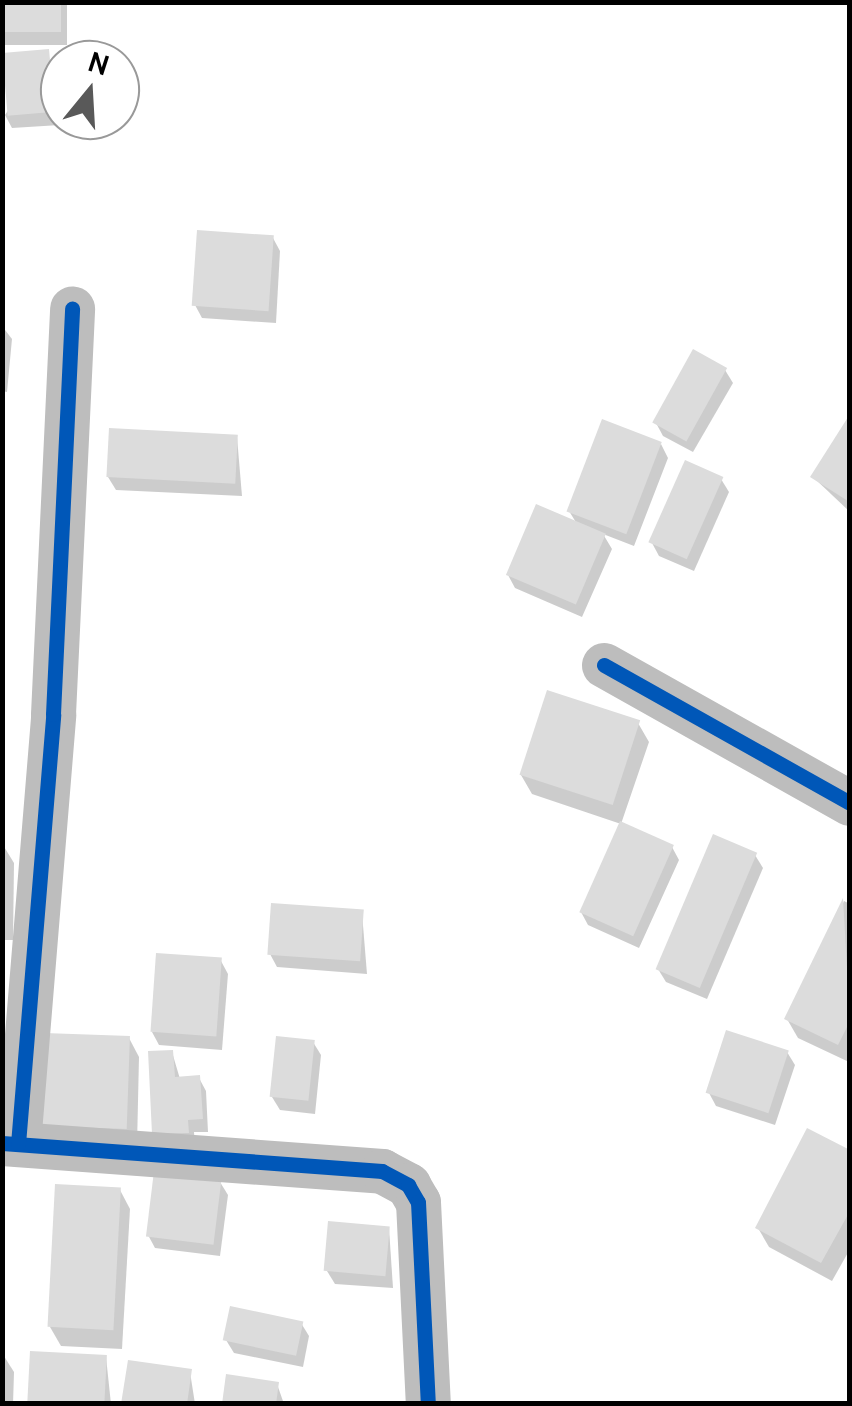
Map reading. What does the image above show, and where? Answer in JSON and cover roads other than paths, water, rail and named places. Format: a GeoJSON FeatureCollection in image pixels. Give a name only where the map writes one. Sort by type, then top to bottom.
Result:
{"type":"FeatureCollection","features":[{"type":"Feature","properties":{"kind":"street"},"geometry":{"type":"LineString","coordinates":[[72,308],[53,714],[10,1143],[382,1171],[408,1185],[418,1202],[428,1404]]}},
{"type":"Feature","properties":{"kind":"street"},"geometry":{"type":"LineString","coordinates":[[604,665],[850,803]]}}]}
